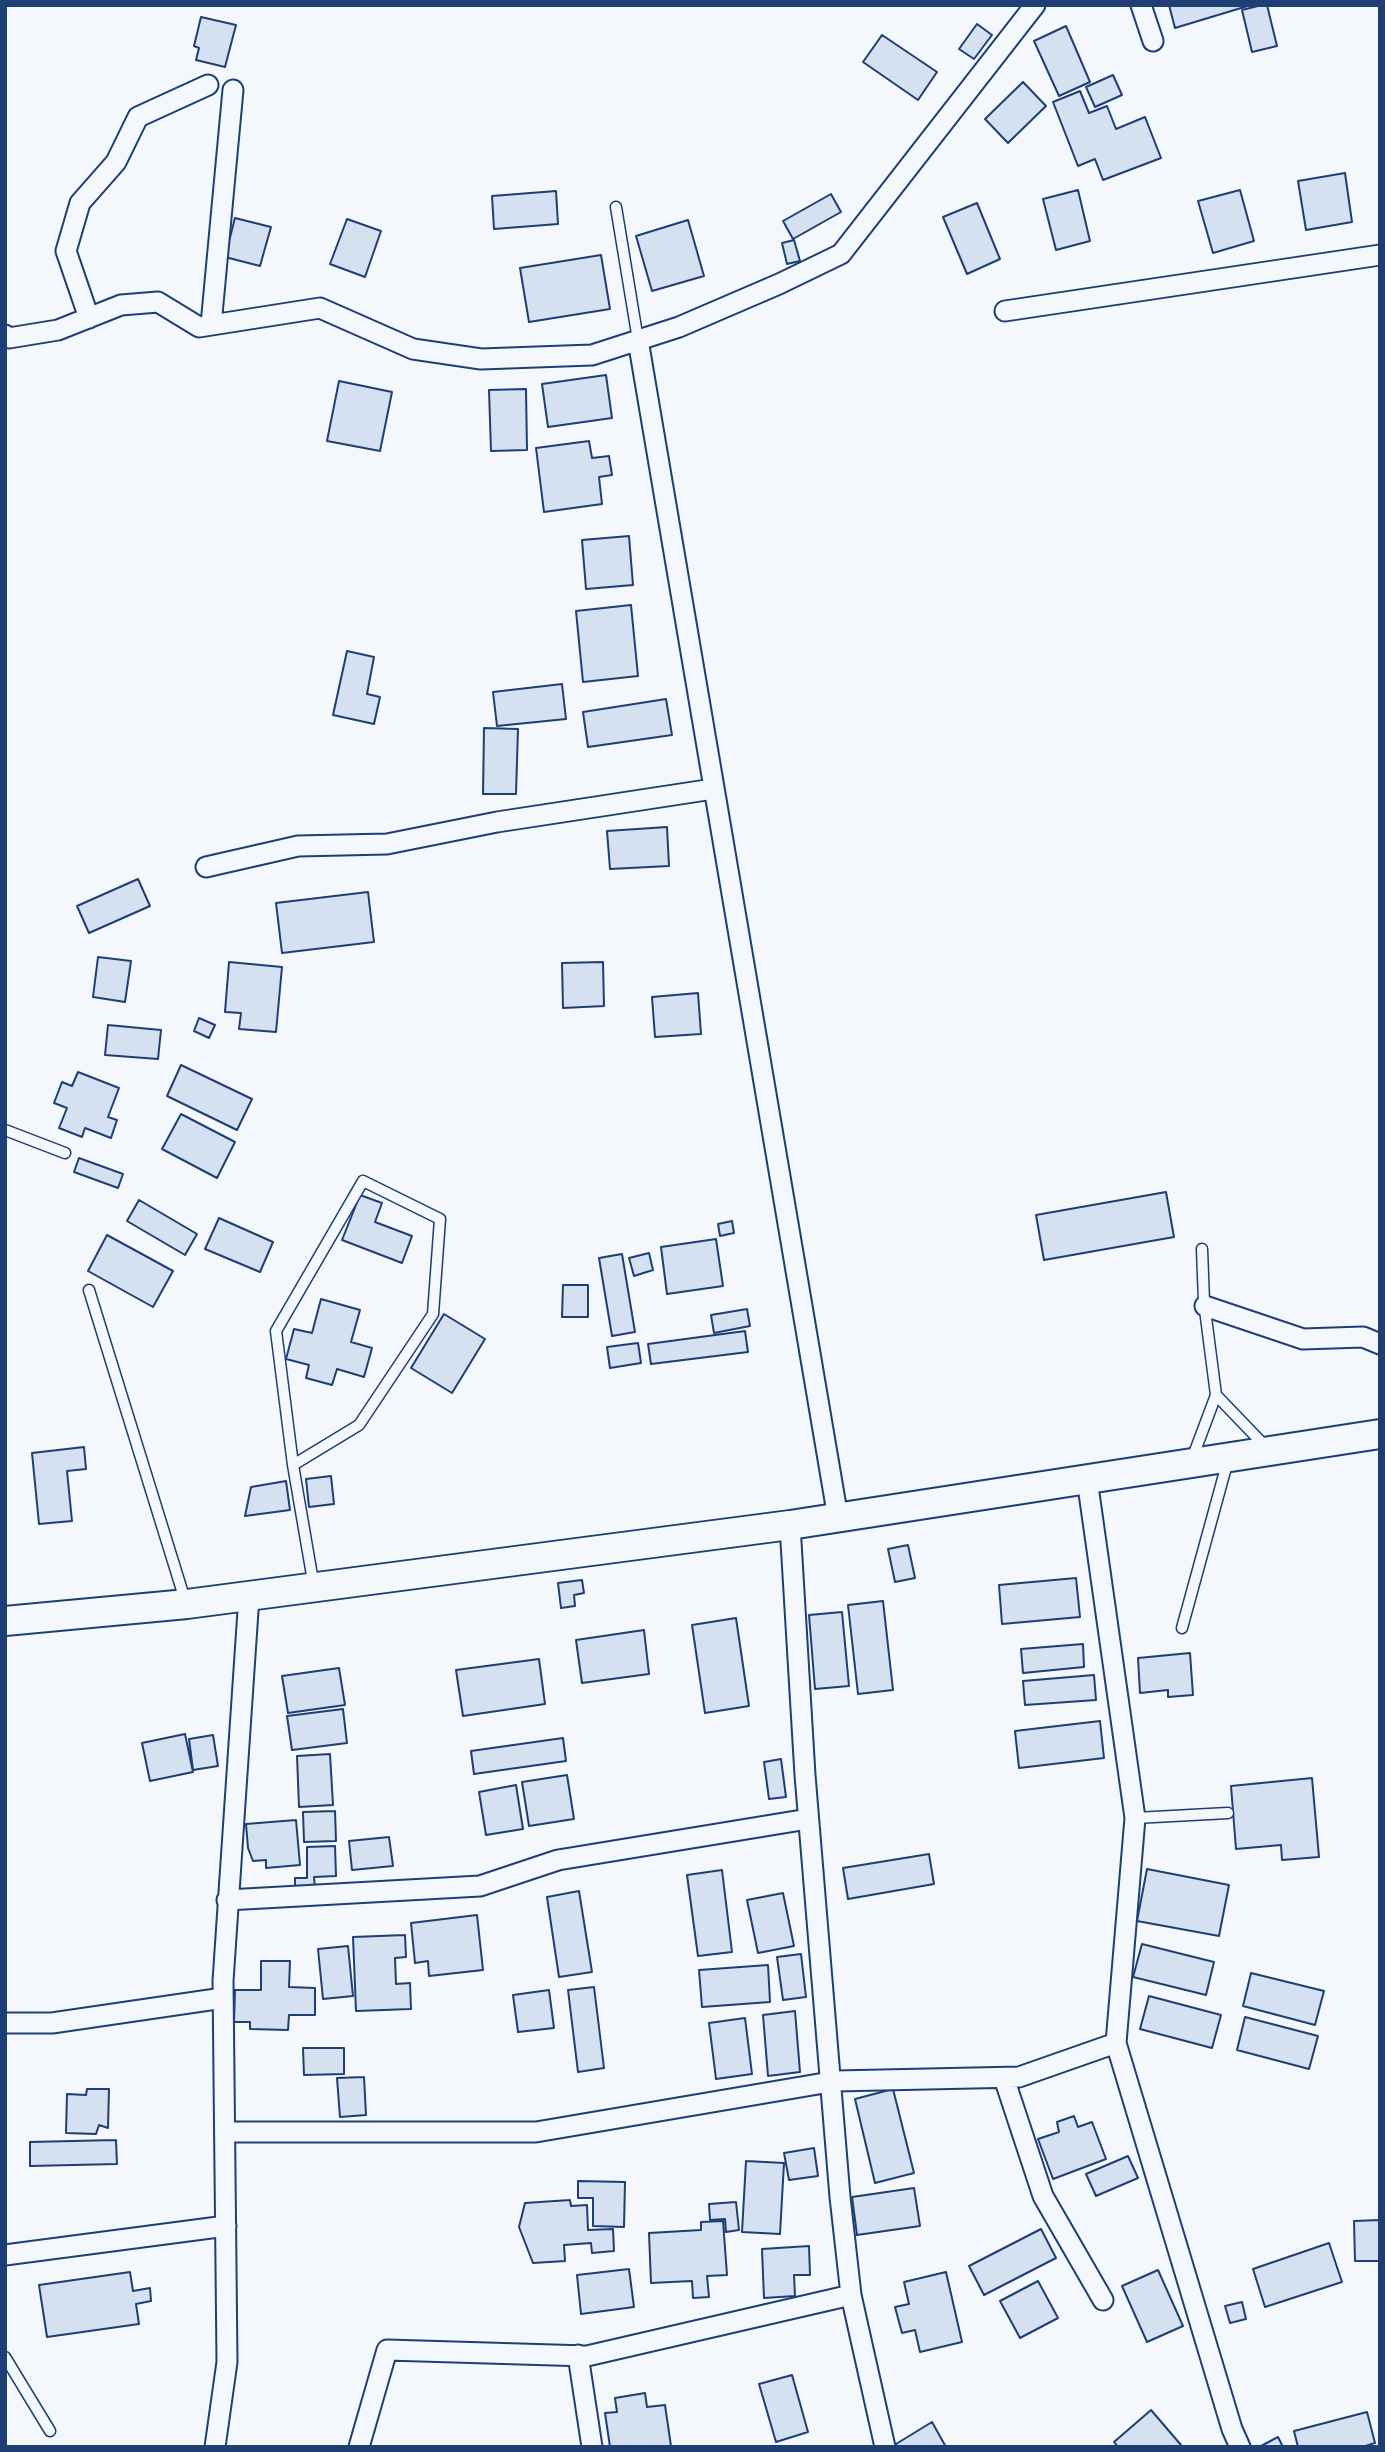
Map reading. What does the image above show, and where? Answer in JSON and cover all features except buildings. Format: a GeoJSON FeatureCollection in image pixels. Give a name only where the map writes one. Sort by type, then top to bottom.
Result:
{"type":"FeatureCollection","features":[{"type":"Feature","properties":{"kind":"main road"},"geometry":{"type":"LineString","coordinates":[[5,1621],[187,1604],[790,1525],[1380,1434]]}},
{"type":"Feature","properties":{"kind":"street"},"geometry":{"type":"LineString","coordinates":[[5,335],[9,338],[58,330],[121,305],[158,302],[200,327],[320,308],[413,348],[481,359],[592,355],[679,327],[841,254],[1035,5]]}},
{"type":"Feature","properties":{"kind":"street"},"geometry":{"type":"LineString","coordinates":[[1141,5],[1153,41]]}},
{"type":"Feature","properties":{"kind":"street"},"geometry":{"type":"LineString","coordinates":[[89,318],[66,251],[80,203],[116,162],[138,117],[208,85]]}},
{"type":"Feature","properties":{"kind":"street"},"geometry":{"type":"LineString","coordinates":[[211,325],[233,90]]}},
{"type":"Feature","properties":{"kind":"street"},"geometry":{"type":"LineString","coordinates":[[1005,310],[1380,255]]}},
{"type":"Feature","properties":{"kind":"street"},"geometry":{"type":"LineString","coordinates":[[638,340],[838,1518]]}},
{"type":"Feature","properties":{"kind":"street"},"geometry":{"type":"LineString","coordinates":[[206,867],[298,846],[387,844],[497,822],[713,789]]}},
{"type":"Feature","properties":{"kind":"street"},"geometry":{"type":"LineString","coordinates":[[1205,1306],[1303,1339],[1363,1337],[1380,1344]]}},
{"type":"Feature","properties":{"kind":"street"},"geometry":{"type":"LineString","coordinates":[[1087,1479],[1135,1818],[1116,2043],[1232,2429],[1240,2447]]}},
{"type":"Feature","properties":{"kind":"street"},"geometry":{"type":"LineString","coordinates":[[790,1525],[808,1819],[851,2295],[885,2447]]}},
{"type":"Feature","properties":{"kind":"street"},"geometry":{"type":"LineString","coordinates":[[215,2447],[227,2362],[223,1998],[227,1900],[249,1596]]}},
{"type":"Feature","properties":{"kind":"street"},"geometry":{"type":"LineString","coordinates":[[227,1900],[480,1886],[558,1860],[808,1819]]}},
{"type":"Feature","properties":{"kind":"street"},"geometry":{"type":"LineString","coordinates":[[5,2023],[52,2023],[223,1998]]}},
{"type":"Feature","properties":{"kind":"street"},"geometry":{"type":"LineString","coordinates":[[225,2132],[536,2132],[831,2082],[1019,2077],[1116,2043]]}},
{"type":"Feature","properties":{"kind":"street"},"geometry":{"type":"LineString","coordinates":[[1004,2078],[1043,2196],[1103,2300]]}},
{"type":"Feature","properties":{"kind":"street"},"geometry":{"type":"LineString","coordinates":[[5,2255],[226,2227]]}},
{"type":"Feature","properties":{"kind":"street"},"geometry":{"type":"LineString","coordinates":[[359,2447],[387,2350],[587,2356],[851,2295]]}},
{"type":"Feature","properties":{"kind":"street"},"geometry":{"type":"LineString","coordinates":[[578,2355],[592,2447]]}},
{"type":"Feature","properties":{"kind":"lane"},"geometry":{"type":"LineString","coordinates":[[616,207],[638,340]]}},
{"type":"Feature","properties":{"kind":"lane"},"geometry":{"type":"LineString","coordinates":[[5,1130],[65,1153]]}},
{"type":"Feature","properties":{"kind":"lane"},"geometry":{"type":"LineString","coordinates":[[293,1465],[359,1425],[433,1314],[440,1219],[363,1181],[276,1331],[293,1465],[314,1587]]}},
{"type":"Feature","properties":{"kind":"lane"},"geometry":{"type":"LineString","coordinates":[[1191,1462],[1216,1395],[1205,1306],[1202,1249]]}},
{"type":"Feature","properties":{"kind":"lane"},"geometry":{"type":"LineString","coordinates":[[89,1290],[187,1604]]}},
{"type":"Feature","properties":{"kind":"lane"},"geometry":{"type":"LineString","coordinates":[[1216,1395],[1269,1450]]}},
{"type":"Feature","properties":{"kind":"lane"},"geometry":{"type":"LineString","coordinates":[[1182,1628],[1229,1456]]}},
{"type":"Feature","properties":{"kind":"lane"},"geometry":{"type":"LineString","coordinates":[[1135,1818],[1228,1813]]}},
{"type":"Feature","properties":{"kind":"lane"},"geometry":{"type":"LineString","coordinates":[[5,2357],[50,2431]]}}]}
